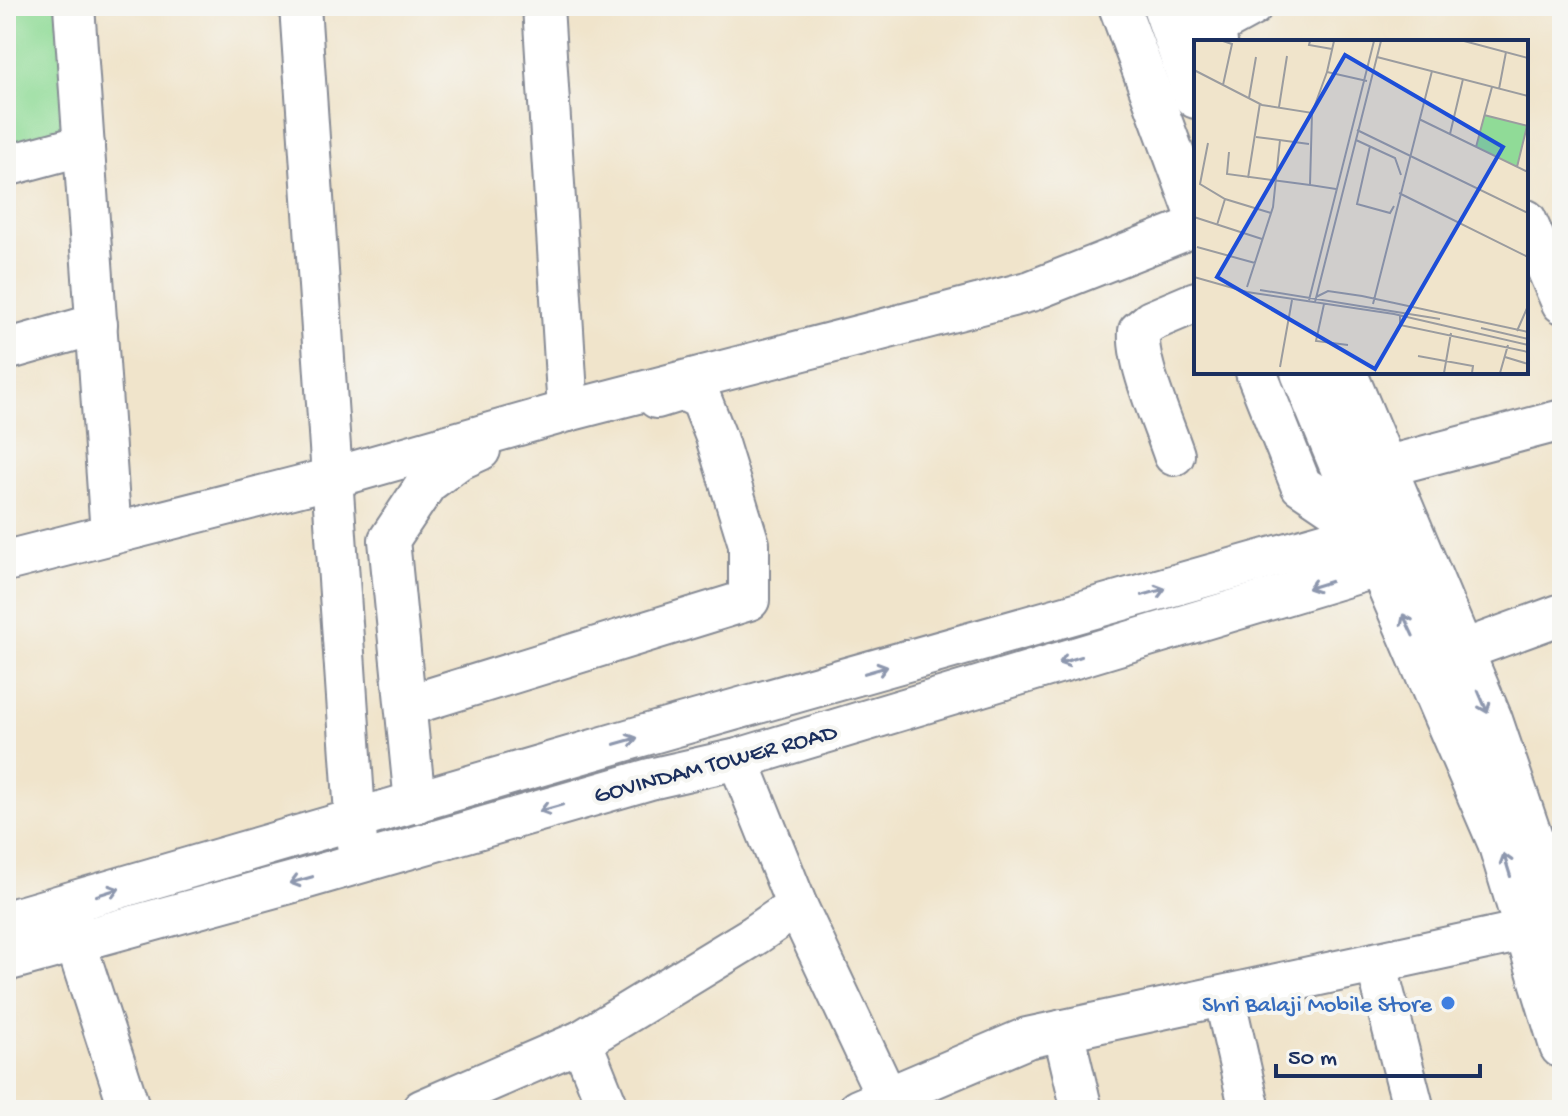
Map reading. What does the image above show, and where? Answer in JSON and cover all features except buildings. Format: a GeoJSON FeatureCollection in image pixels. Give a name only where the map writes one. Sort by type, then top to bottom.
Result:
{"type":"FeatureCollection","features":[{"type":"Feature","properties":{"kind":"main road"},"geometry":{"type":"LineString","coordinates":[[1165,6],[1194,90]]}},
{"type":"Feature","properties":{"kind":"main road"},"geometry":{"type":"LineString","coordinates":[[1304,374],[1324,423],[1461,651],[1490,720],[1545,931],[1562,1046]]}},
{"type":"Feature","properties":{"kind":"main road"},"geometry":{"type":"LineString","coordinates":[[1345,374],[1384,467],[1394,544],[1500,842],[1545,931]]}},
{"type":"Feature","properties":{"kind":"street"},"geometry":{"type":"LineString","coordinates":[[74,6],[111,534]]}},
{"type":"Feature","properties":{"kind":"street"},"geometry":{"type":"LineString","coordinates":[[300,6],[357,864]]}},
{"type":"Feature","properties":{"kind":"street"},"geometry":{"type":"LineString","coordinates":[[543,6],[568,411]]}},
{"type":"Feature","properties":{"kind":"street"},"geometry":{"type":"LineString","coordinates":[[1119,6],[1194,209]]}},
{"type":"Feature","properties":{"kind":"street"},"geometry":{"type":"LineString","coordinates":[[1209,26],[1252,6]]}},
{"type":"Feature","properties":{"kind":"street"},"geometry":{"type":"LineString","coordinates":[[6,166],[84,145]]}},
{"type":"Feature","properties":{"kind":"street"},"geometry":{"type":"LineString","coordinates":[[1528,225],[1562,303]]}},
{"type":"Feature","properties":{"kind":"street"},"geometry":{"type":"LineString","coordinates":[[6,561],[332,478],[568,411],[1031,291],[1194,227]]}},
{"type":"Feature","properties":{"kind":"street"},"geometry":{"type":"LineString","coordinates":[[1174,455],[1140,352],[1139,331],[1151,321],[1194,303]]}},
{"type":"Feature","properties":{"kind":"street"},"geometry":{"type":"LineString","coordinates":[[6,350],[97,324]]}},
{"type":"Feature","properties":{"kind":"street"},"geometry":{"type":"LineString","coordinates":[[1257,374],[1301,485],[1394,544]]}},
{"type":"Feature","properties":{"kind":"street"},"geometry":{"type":"LineString","coordinates":[[406,706],[749,600],[749,544],[701,399],[683,390],[494,444],[458,460],[427,483],[389,540],[415,803]]}},
{"type":"Feature","properties":{"kind":"street"},"geometry":{"type":"LineString","coordinates":[[1384,467],[1562,420]]}},
{"type":"Feature","properties":{"kind":"street"},"geometry":{"type":"LineString","coordinates":[[1284,442],[1324,423]]}},
{"type":"Feature","properties":{"kind":"street","name":"GOVINDAM TOWER ROAD"},"geometry":{"type":"LineString","coordinates":[[6,921],[71,923],[357,864],[650,779],[738,759],[1394,544]]}},
{"type":"Feature","properties":{"kind":"street","name":"GOVINDAM TOWER ROAD"},"geometry":{"type":"LineString","coordinates":[[6,961],[71,923],[356,819],[638,737],[1394,544]]}},
{"type":"Feature","properties":{"kind":"street"},"geometry":{"type":"LineString","coordinates":[[1461,651],[1562,614]]}},
{"type":"Feature","properties":{"kind":"street"},"geometry":{"type":"LineString","coordinates":[[738,759],[880,1105],[1027,1038],[1376,963],[1545,931]]}},
{"type":"Feature","properties":{"kind":"street"},"geometry":{"type":"LineString","coordinates":[[422,1110],[581,1041],[797,906]]}},
{"type":"Feature","properties":{"kind":"street"},"geometry":{"type":"LineString","coordinates":[[71,923],[130,1110]]}},
{"type":"Feature","properties":{"kind":"street"},"geometry":{"type":"LineString","coordinates":[[1376,963],[1414,1110]]}},
{"type":"Feature","properties":{"kind":"street"},"geometry":{"type":"LineString","coordinates":[[1224,996],[1250,1110]]}},
{"type":"Feature","properties":{"kind":"street"},"geometry":{"type":"LineString","coordinates":[[1063,1030],[1082,1110]]}},
{"type":"Feature","properties":{"kind":"street"},"geometry":{"type":"LineString","coordinates":[[581,1041],[609,1110]]}},
{"type":"Feature","properties":{"kind":"green space"},"geometry":{"type":"Polygon","coordinates":[[[6,6],[74,6],[84,145],[6,166],[6,6]]]}},
{"type":"Feature","properties":{"kind":"place","name":"Shri Balaji Mobile Store"},"geometry":{"type":"Point","coordinates":[1448,1003]}}]}
